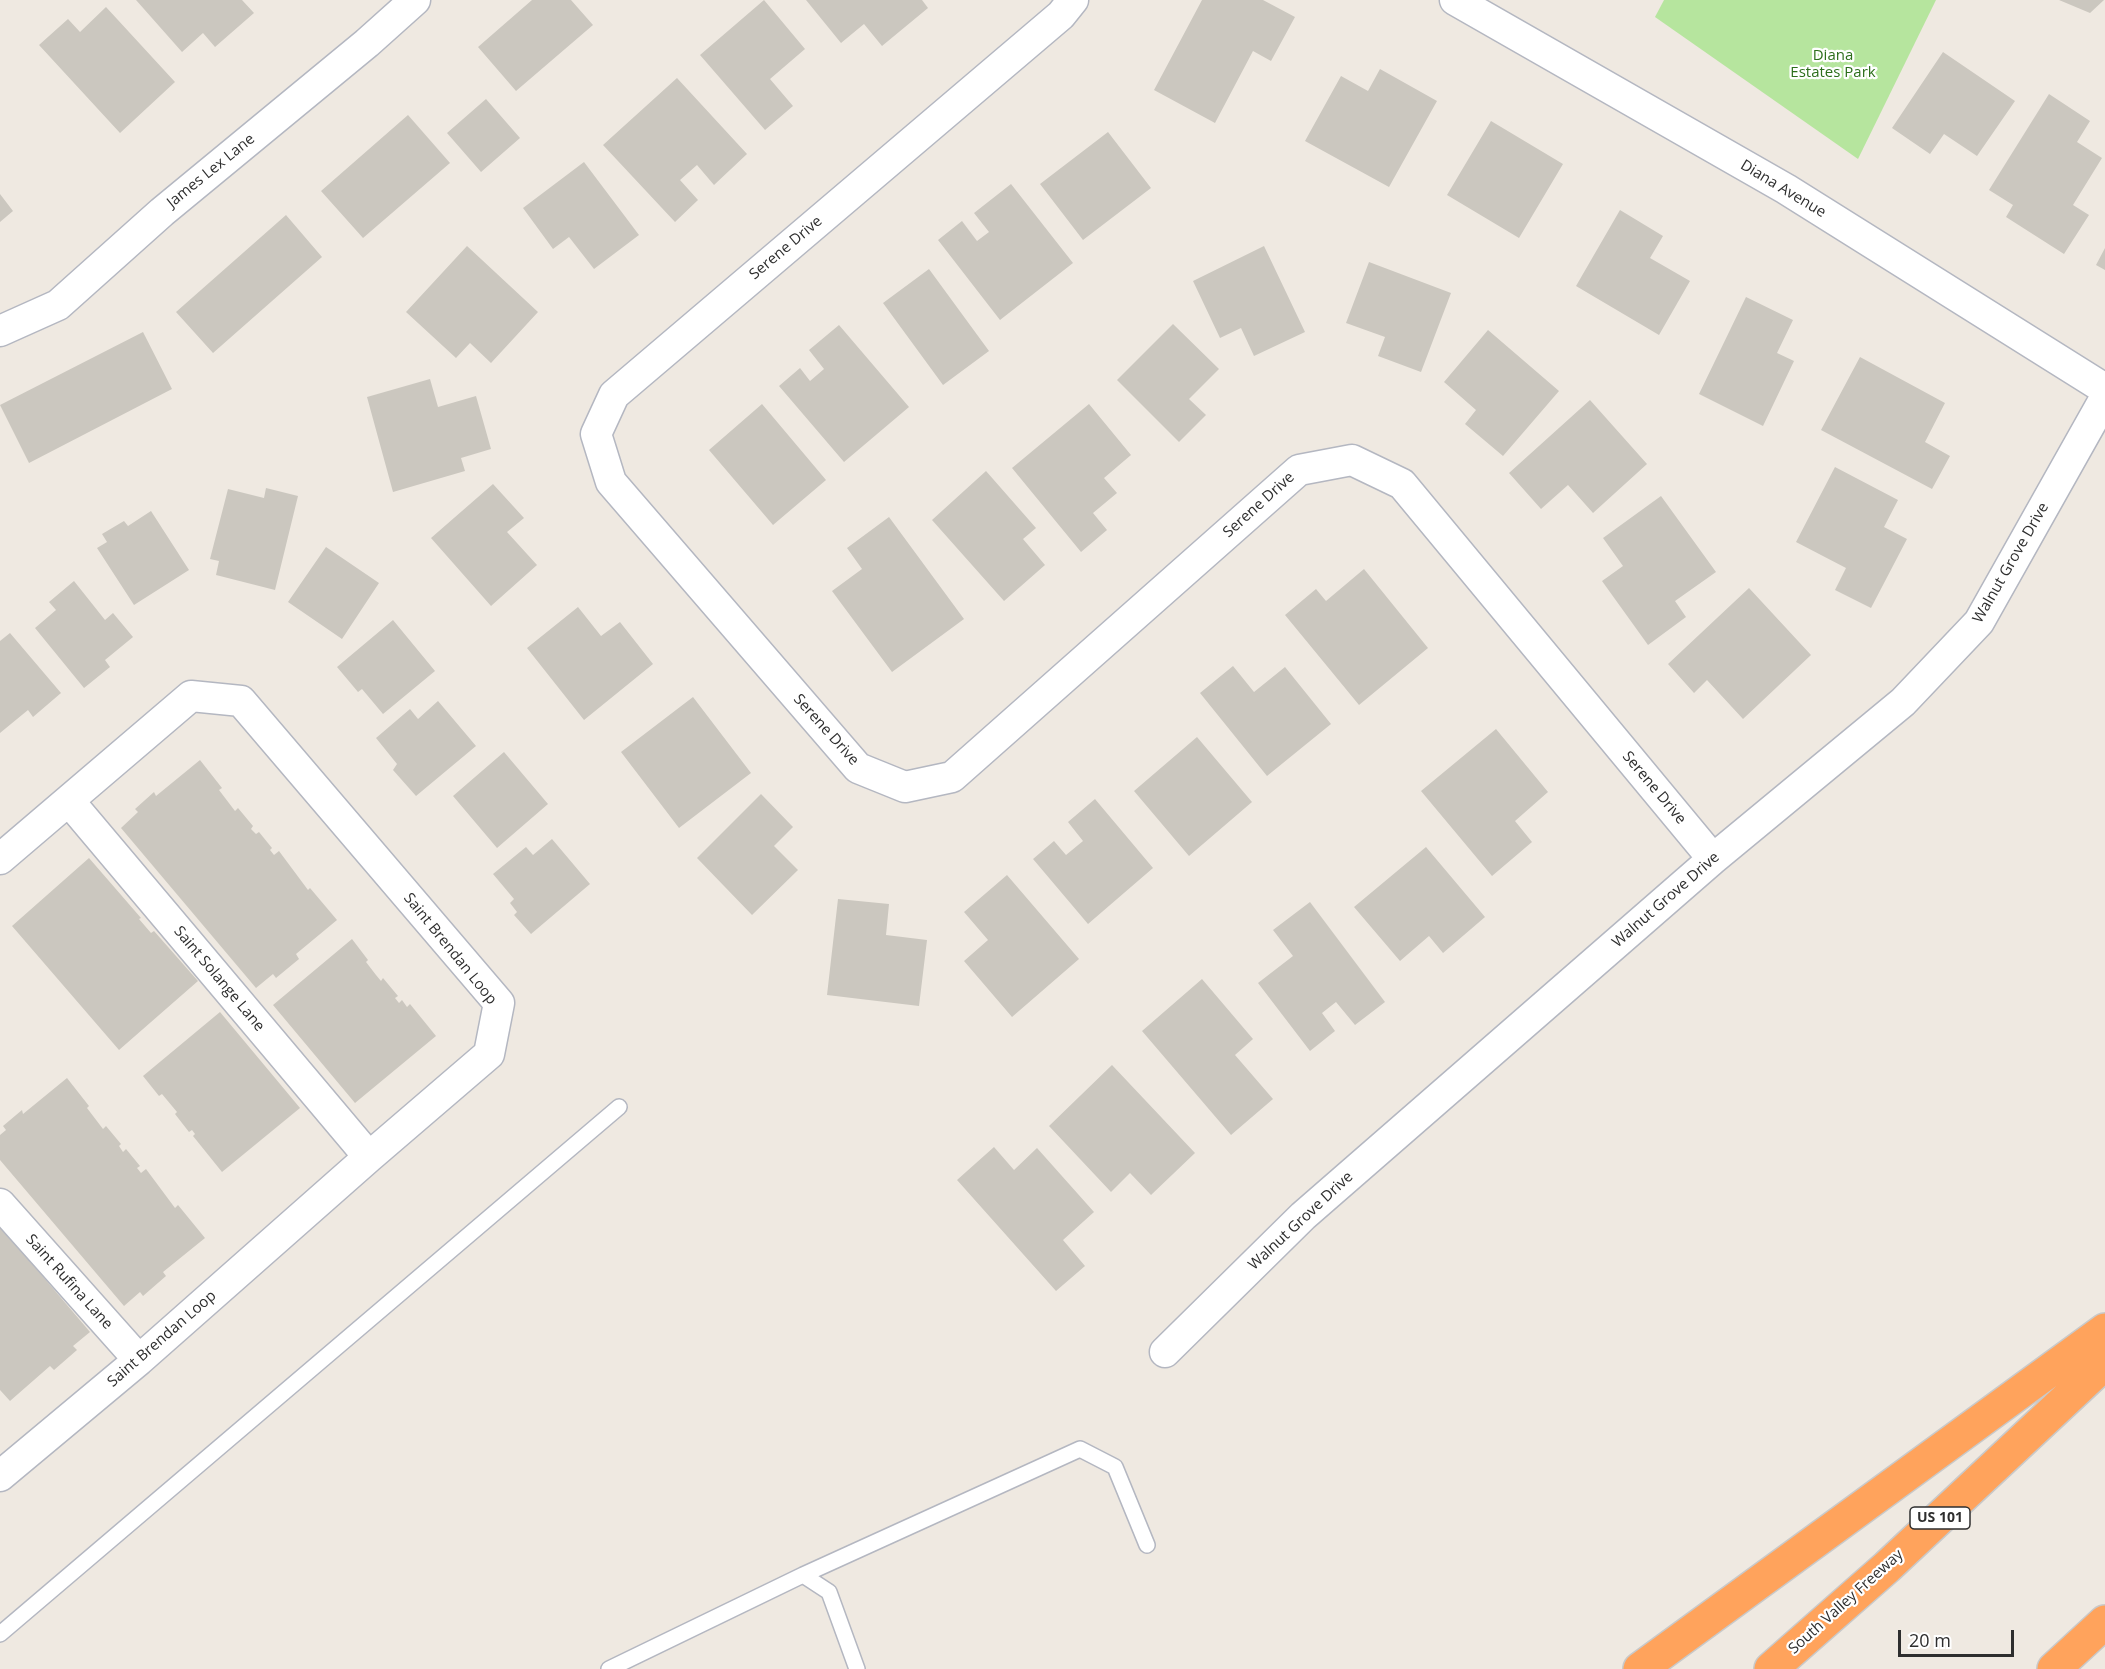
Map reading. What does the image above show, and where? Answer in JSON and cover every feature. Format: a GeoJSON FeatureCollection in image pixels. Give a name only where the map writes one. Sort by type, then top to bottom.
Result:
{"type":"FeatureCollection","features":[{"type":"Feature","properties":{"kind":"highway"},"geometry":{"type":"LineString","coordinates":[[1640,1669],[2105,1330]]}},
{"type":"Feature","properties":{"kind":"highway","name":"South Valley Freeway"},"geometry":{"type":"LineString","coordinates":[[1772,1669],[1887,1567],[2105,1363]]}},
{"type":"Feature","properties":{"kind":"highway"},"geometry":{"type":"LineString","coordinates":[[2054,1669],[2105,1622]]}},
{"type":"Feature","properties":{"kind":"street","name":"James Lex Lane"},"geometry":{"type":"LineString","coordinates":[[0,331],[58,305],[162,212],[367,43],[415,0]]}},
{"type":"Feature","properties":{"kind":"street","name":"Serene Drive"},"geometry":{"type":"LineString","coordinates":[[1073,0],[1061,15],[614,395],[596,435],[610,482],[858,768],[905,787],[952,777],[1299,470],[1352,460],[1402,484],[1713,859]]}},
{"type":"Feature","properties":{"kind":"street","name":"Diana Avenue"},"geometry":{"type":"LineString","coordinates":[[1455,0],[1786,189],[2105,389]]}},
{"type":"Feature","properties":{"kind":"street","name":"Walnut Grove Drive"},"geometry":{"type":"LineString","coordinates":[[1165,1353],[1303,1216],[1713,859],[1903,702],[1979,622],[2105,398]]}},
{"type":"Feature","properties":{"kind":"street","name":"Saint Brendan Loop"},"geometry":{"type":"LineString","coordinates":[[0,859],[191,696],[241,701],[499,1003],[489,1054],[139,1360],[0,1476]]}},
{"type":"Feature","properties":{"kind":"street","name":"Saint Solange Lane"},"geometry":{"type":"LineString","coordinates":[[69,801],[369,1157]]}},
{"type":"Feature","properties":{"kind":"street","name":"Saint Rufina Lane"},"geometry":{"type":"LineString","coordinates":[[0,1204],[139,1360]]}},
{"type":"Feature","properties":{"kind":"lane"},"geometry":{"type":"LineString","coordinates":[[0,1634],[619,1107]]}},
{"type":"Feature","properties":{"kind":"lane"},"geometry":{"type":"LineString","coordinates":[[609,1669],[803,1575],[1080,1449],[1116,1467],[1147,1545]]}},
{"type":"Feature","properties":{"kind":"lane"},"geometry":{"type":"LineString","coordinates":[[803,1575],[829,1592],[857,1669]]}},
{"type":"Feature","properties":{"kind":"green space","name":"Diana Estates Park"},"geometry":{"type":"Polygon","coordinates":[[[1664,0],[1936,0],[1858,159],[1655,17],[1664,0]]]}},
{"type":"Feature","properties":{"kind":"building"},"geometry":{"type":"Polygon","coordinates":[[[136,0],[242,0],[254,13],[215,47],[203,33],[182,52],[136,0]]]}},
{"type":"Feature","properties":{"kind":"building"},"geometry":{"type":"Polygon","coordinates":[[[532,0],[571,0],[593,25],[516,91],[478,47],[532,0]]]}},
{"type":"Feature","properties":{"kind":"building"},"geometry":{"type":"Polygon","coordinates":[[[764,0],[805,49],[770,79],[793,106],[765,130],[700,55],[764,0]]]}},
{"type":"Feature","properties":{"kind":"building"},"geometry":{"type":"Polygon","coordinates":[[[806,0],[922,0],[928,8],[882,46],[864,24],[841,43],[806,0]]]}},
{"type":"Feature","properties":{"kind":"building"},"geometry":{"type":"Polygon","coordinates":[[[1202,0],[1263,0],[1295,17],[1271,61],[1253,51],[1215,123],[1154,90],[1202,0]]]}},
{"type":"Feature","properties":{"kind":"building"},"geometry":{"type":"Polygon","coordinates":[[[2059,0],[2104,0],[2090,13],[2059,0]]]}},
{"type":"Feature","properties":{"kind":"building"},"geometry":{"type":"Polygon","coordinates":[[[106,7],[175,82],[120,133],[39,45],[68,19],[80,32],[106,7]]]}},
{"type":"Feature","properties":{"kind":"building"},"geometry":{"type":"Polygon","coordinates":[[[1943,52],[2015,101],[1977,156],[1944,134],[1930,154],[1892,128],[1943,52]]]}},
{"type":"Feature","properties":{"kind":"building"},"geometry":{"type":"Polygon","coordinates":[[[1380,69],[1437,101],[1389,187],[1305,141],[1341,76],[1368,91],[1380,69]]]}},
{"type":"Feature","properties":{"kind":"building"},"geometry":{"type":"Polygon","coordinates":[[[677,78],[747,154],[714,185],[697,165],[680,180],[698,200],[675,222],[603,145],[677,78]]]}},
{"type":"Feature","properties":{"kind":"building"},"geometry":{"type":"Polygon","coordinates":[[[2049,94],[2090,121],[2077,142],[2102,158],[2073,205],[2089,215],[2064,254],[2006,217],[2013,205],[1989,190],[2049,94]]]}},
{"type":"Feature","properties":{"kind":"building"},"geometry":{"type":"Polygon","coordinates":[[[486,99],[520,138],[481,172],[447,133],[486,99]]]}},
{"type":"Feature","properties":{"kind":"building"},"geometry":{"type":"Polygon","coordinates":[[[408,115],[450,163],[363,238],[321,191],[408,115]]]}},
{"type":"Feature","properties":{"kind":"building"},"geometry":{"type":"Polygon","coordinates":[[[1491,121],[1563,164],[1519,238],[1447,195],[1491,121]]]}},
{"type":"Feature","properties":{"kind":"building"},"geometry":{"type":"Polygon","coordinates":[[[1108,132],[1151,188],[1083,240],[1040,184],[1108,132]]]}},
{"type":"Feature","properties":{"kind":"building"},"geometry":{"type":"Polygon","coordinates":[[[584,162],[639,235],[594,269],[569,237],[553,249],[523,208],[584,162]]]}},
{"type":"Feature","properties":{"kind":"building"},"geometry":{"type":"Polygon","coordinates":[[[1011,184],[1073,263],[1000,320],[938,240],[962,221],[977,241],[989,232],[974,213],[1011,184]]]}},
{"type":"Feature","properties":{"kind":"building"},"geometry":{"type":"Polygon","coordinates":[[[0,194],[13,211],[0,222],[0,194]]]}},
{"type":"Feature","properties":{"kind":"building"},"geometry":{"type":"Polygon","coordinates":[[[1620,210],[1663,236],[1650,258],[1690,281],[1659,335],[1576,286],[1620,210]]]}},
{"type":"Feature","properties":{"kind":"building"},"geometry":{"type":"Polygon","coordinates":[[[286,215],[322,257],[213,353],[176,312],[286,215]]]}},
{"type":"Feature","properties":{"kind":"building"},"geometry":{"type":"Polygon","coordinates":[[[467,246],[538,312],[491,363],[470,343],[456,358],[406,312],[467,246]]]}},
{"type":"Feature","properties":{"kind":"building"},"geometry":{"type":"Polygon","coordinates":[[[1264,246],[1305,332],[1254,356],[1241,328],[1220,338],[1193,281],[1264,246]]]}},
{"type":"Feature","properties":{"kind":"building"},"geometry":{"type":"Polygon","coordinates":[[[2105,248],[2105,270],[2096,265],[2105,248]]]}},
{"type":"Feature","properties":{"kind":"building"},"geometry":{"type":"Polygon","coordinates":[[[1369,262],[1451,293],[1421,372],[1378,356],[1385,337],[1346,323],[1369,262]]]}},
{"type":"Feature","properties":{"kind":"building"},"geometry":{"type":"Polygon","coordinates":[[[929,269],[989,351],[943,385],[883,303],[929,269]]]}},
{"type":"Feature","properties":{"kind":"building"},"geometry":{"type":"Polygon","coordinates":[[[1746,297],[1793,320],[1777,353],[1794,361],[1763,426],[1699,394],[1746,297]]]}},
{"type":"Feature","properties":{"kind":"building"},"geometry":{"type":"Polygon","coordinates":[[[1173,324],[1219,369],[1189,399],[1206,415],[1179,442],[1117,380],[1173,324]]]}},
{"type":"Feature","properties":{"kind":"building"},"geometry":{"type":"Polygon","coordinates":[[[839,325],[909,407],[844,462],[779,386],[800,368],[810,381],[824,369],[809,350],[839,325]]]}},
{"type":"Feature","properties":{"kind":"building"},"geometry":{"type":"Polygon","coordinates":[[[1488,330],[1559,391],[1503,456],[1465,424],[1476,410],[1444,382],[1488,330]]]}},
{"type":"Feature","properties":{"kind":"building"},"geometry":{"type":"Polygon","coordinates":[[[143,332],[172,389],[29,463],[0,405],[143,332]]]}},
{"type":"Feature","properties":{"kind":"building"},"geometry":{"type":"Polygon","coordinates":[[[1860,357],[1945,403],[1925,442],[1950,456],[1932,489],[1821,430],[1860,357]]]}},
{"type":"Feature","properties":{"kind":"building"},"geometry":{"type":"Polygon","coordinates":[[[430,379],[438,407],[476,396],[491,449],[461,458],[465,471],[393,492],[367,397],[430,379]]]}},
{"type":"Feature","properties":{"kind":"building"},"geometry":{"type":"Polygon","coordinates":[[[1590,400],[1647,464],[1593,513],[1568,485],[1541,509],[1509,473],[1590,400]]]}},
{"type":"Feature","properties":{"kind":"building"},"geometry":{"type":"Polygon","coordinates":[[[762,404],[826,480],[773,525],[709,450],[762,404]]]}},
{"type":"Feature","properties":{"kind":"building"},"geometry":{"type":"Polygon","coordinates":[[[1089,404],[1131,455],[1104,478],[1117,493],[1093,513],[1107,530],[1081,552],[1012,468],[1089,404]]]}},
{"type":"Feature","properties":{"kind":"building"},"geometry":{"type":"Polygon","coordinates":[[[1835,467],[1898,500],[1884,527],[1907,539],[1871,608],[1835,590],[1846,568],[1796,542],[1835,467]]]}},
{"type":"Feature","properties":{"kind":"building"},"geometry":{"type":"Polygon","coordinates":[[[986,471],[1036,528],[1023,539],[1045,565],[1004,601],[932,520],[986,471]]]}},
{"type":"Feature","properties":{"kind":"building"},"geometry":{"type":"Polygon","coordinates":[[[493,484],[524,518],[507,532],[537,565],[491,606],[431,538],[493,484]]]}},
{"type":"Feature","properties":{"kind":"building"},"geometry":{"type":"Polygon","coordinates":[[[266,488],[298,496],[275,590],[216,575],[219,561],[210,559],[228,489],[264,498],[266,488]]]}},
{"type":"Feature","properties":{"kind":"building"},"geometry":{"type":"Polygon","coordinates":[[[1661,496],[1716,572],[1675,601],[1686,617],[1648,645],[1602,581],[1623,566],[1603,538],[1661,496]]]}},
{"type":"Feature","properties":{"kind":"building"},"geometry":{"type":"Polygon","coordinates":[[[151,511],[189,570],[134,605],[97,548],[107,542],[102,534],[124,521],[128,526],[151,511]]]}},
{"type":"Feature","properties":{"kind":"building"},"geometry":{"type":"Polygon","coordinates":[[[889,517],[964,619],[892,672],[832,591],[862,569],[847,548],[889,517]]]}},
{"type":"Feature","properties":{"kind":"building"},"geometry":{"type":"Polygon","coordinates":[[[326,547],[379,583],[342,639],[288,602],[326,547]]]}},
{"type":"Feature","properties":{"kind":"building"},"geometry":{"type":"Polygon","coordinates":[[[1364,569],[1428,648],[1359,705],[1285,615],[1316,589],[1326,601],[1364,569]]]}},
{"type":"Feature","properties":{"kind":"building"},"geometry":{"type":"Polygon","coordinates":[[[74,581],[105,620],[113,613],[133,637],[105,660],[110,667],[84,688],[35,628],[56,610],[49,602],[74,581]]]}},
{"type":"Feature","properties":{"kind":"building"},"geometry":{"type":"Polygon","coordinates":[[[1749,588],[1811,655],[1743,719],[1707,680],[1694,693],[1668,664],[1749,588]]]}},
{"type":"Feature","properties":{"kind":"building"},"geometry":{"type":"Polygon","coordinates":[[[578,607],[601,636],[620,622],[653,664],[584,720],[527,648],[578,607]]]}},
{"type":"Feature","properties":{"kind":"building"},"geometry":{"type":"Polygon","coordinates":[[[393,620],[435,671],[383,714],[362,689],[358,692],[337,667],[393,620]]]}},
{"type":"Feature","properties":{"kind":"building"},"geometry":{"type":"Polygon","coordinates":[[[10,633],[61,693],[33,717],[28,710],[0,733],[0,641],[10,633]]]}},
{"type":"Feature","properties":{"kind":"building"},"geometry":{"type":"Polygon","coordinates":[[[1233,666],[1254,692],[1285,667],[1331,724],[1267,776],[1200,693],[1233,666]]]}},
{"type":"Feature","properties":{"kind":"building"},"geometry":{"type":"Polygon","coordinates":[[[693,697],[751,773],[679,828],[621,752],[693,697]]]}},
{"type":"Feature","properties":{"kind":"building"},"geometry":{"type":"Polygon","coordinates":[[[438,701],[476,746],[416,796],[393,770],[397,764],[376,738],[410,709],[418,719],[438,701]]]}},
{"type":"Feature","properties":{"kind":"building"},"geometry":{"type":"Polygon","coordinates":[[[1496,729],[1548,792],[1515,821],[1532,842],[1492,876],[1421,791],[1496,729]]]}},
{"type":"Feature","properties":{"kind":"building"},"geometry":{"type":"Polygon","coordinates":[[[1197,737],[1252,802],[1189,856],[1134,791],[1197,737]]]}},
{"type":"Feature","properties":{"kind":"building"},"geometry":{"type":"Polygon","coordinates":[[[504,752],[548,804],[497,848],[453,796],[504,752]]]}},
{"type":"Feature","properties":{"kind":"building"},"geometry":{"type":"Polygon","coordinates":[[[200,760],[222,788],[219,790],[235,811],[238,808],[253,826],[251,829],[256,834],[259,832],[272,848],[270,850],[274,855],[279,851],[308,890],[310,888],[337,920],[296,954],[299,959],[276,978],[273,974],[256,988],[121,828],[138,812],[135,809],[154,792],[156,796],[200,760]]]}},
{"type":"Feature","properties":{"kind":"building"},"geometry":{"type":"Polygon","coordinates":[[[761,794],[793,827],[774,846],[798,870],[752,915],[697,858],[761,794]]]}},
{"type":"Feature","properties":{"kind":"building"},"geometry":{"type":"Polygon","coordinates":[[[1095,799],[1153,868],[1088,924],[1033,859],[1054,841],[1066,855],[1083,841],[1068,822],[1095,799]]]}},
{"type":"Feature","properties":{"kind":"building"},"geometry":{"type":"Polygon","coordinates":[[[552,839],[590,884],[531,934],[514,915],[517,912],[510,903],[514,899],[493,874],[526,847],[533,855],[552,839]]]}},
{"type":"Feature","properties":{"kind":"building"},"geometry":{"type":"Polygon","coordinates":[[[1426,847],[1485,917],[1443,953],[1429,936],[1400,961],[1354,907],[1426,847]]]}},
{"type":"Feature","properties":{"kind":"building"},"geometry":{"type":"Polygon","coordinates":[[[89,858],[141,918],[139,919],[151,933],[154,931],[198,981],[119,1050],[12,926],[89,858]]]}},
{"type":"Feature","properties":{"kind":"building"},"geometry":{"type":"Polygon","coordinates":[[[1007,875],[1079,959],[1012,1017],[964,961],[988,940],[964,912],[1007,875]]]}},
{"type":"Feature","properties":{"kind":"building"},"geometry":{"type":"Polygon","coordinates":[[[838,899],[889,904],[886,935],[927,940],[919,1006],[827,995],[838,899]]]}},
{"type":"Feature","properties":{"kind":"building"},"geometry":{"type":"Polygon","coordinates":[[[1310,902],[1385,1002],[1355,1025],[1336,1002],[1322,1013],[1335,1031],[1310,1051],[1258,983],[1293,956],[1273,930],[1310,902]]]}},
{"type":"Feature","properties":{"kind":"building"},"geometry":{"type":"Polygon","coordinates":[[[352,939],[376,975],[381,981],[383,978],[398,996],[395,998],[399,1003],[402,1000],[407,1007],[410,1004],[436,1036],[355,1103],[273,1005],[352,939]]]}},
{"type":"Feature","properties":{"kind":"building"},"geometry":{"type":"Polygon","coordinates":[[[1202,979],[1253,1039],[1235,1055],[1273,1099],[1231,1135],[1142,1031],[1202,979]]]}},
{"type":"Feature","properties":{"kind":"building"},"geometry":{"type":"Polygon","coordinates":[[[220,1012],[300,1108],[222,1172],[193,1136],[195,1134],[192,1130],[189,1132],[175,1114],[177,1112],[162,1094],[159,1096],[143,1076],[220,1012]]]}},
{"type":"Feature","properties":{"kind":"building"},"geometry":{"type":"Polygon","coordinates":[[[1112,1065],[1195,1153],[1151,1195],[1130,1173],[1111,1192],[1049,1126],[1112,1065]]]}},
{"type":"Feature","properties":{"kind":"building"},"geometry":{"type":"Polygon","coordinates":[[[67,1078],[89,1106],[87,1108],[103,1129],[106,1126],[121,1144],[119,1146],[123,1152],[126,1149],[140,1166],[137,1168],[141,1173],[146,1169],[175,1208],[178,1205],[205,1238],[163,1272],[166,1276],[143,1296],[140,1292],[124,1306],[0,1160],[0,1135],[6,1130],[3,1126],[22,1110],[23,1114],[67,1078]]]}},
{"type":"Feature","properties":{"kind":"building"},"geometry":{"type":"Polygon","coordinates":[[[994,1147],[1014,1170],[1037,1148],[1094,1212],[1063,1240],[1085,1266],[1056,1291],[957,1180],[994,1147]]]}},
{"type":"Feature","properties":{"kind":"building"},"geometry":{"type":"Polygon","coordinates":[[[0,1226],[90,1332],[73,1346],[77,1350],[54,1370],[50,1366],[10,1401],[0,1390],[0,1226]]]}}]}
